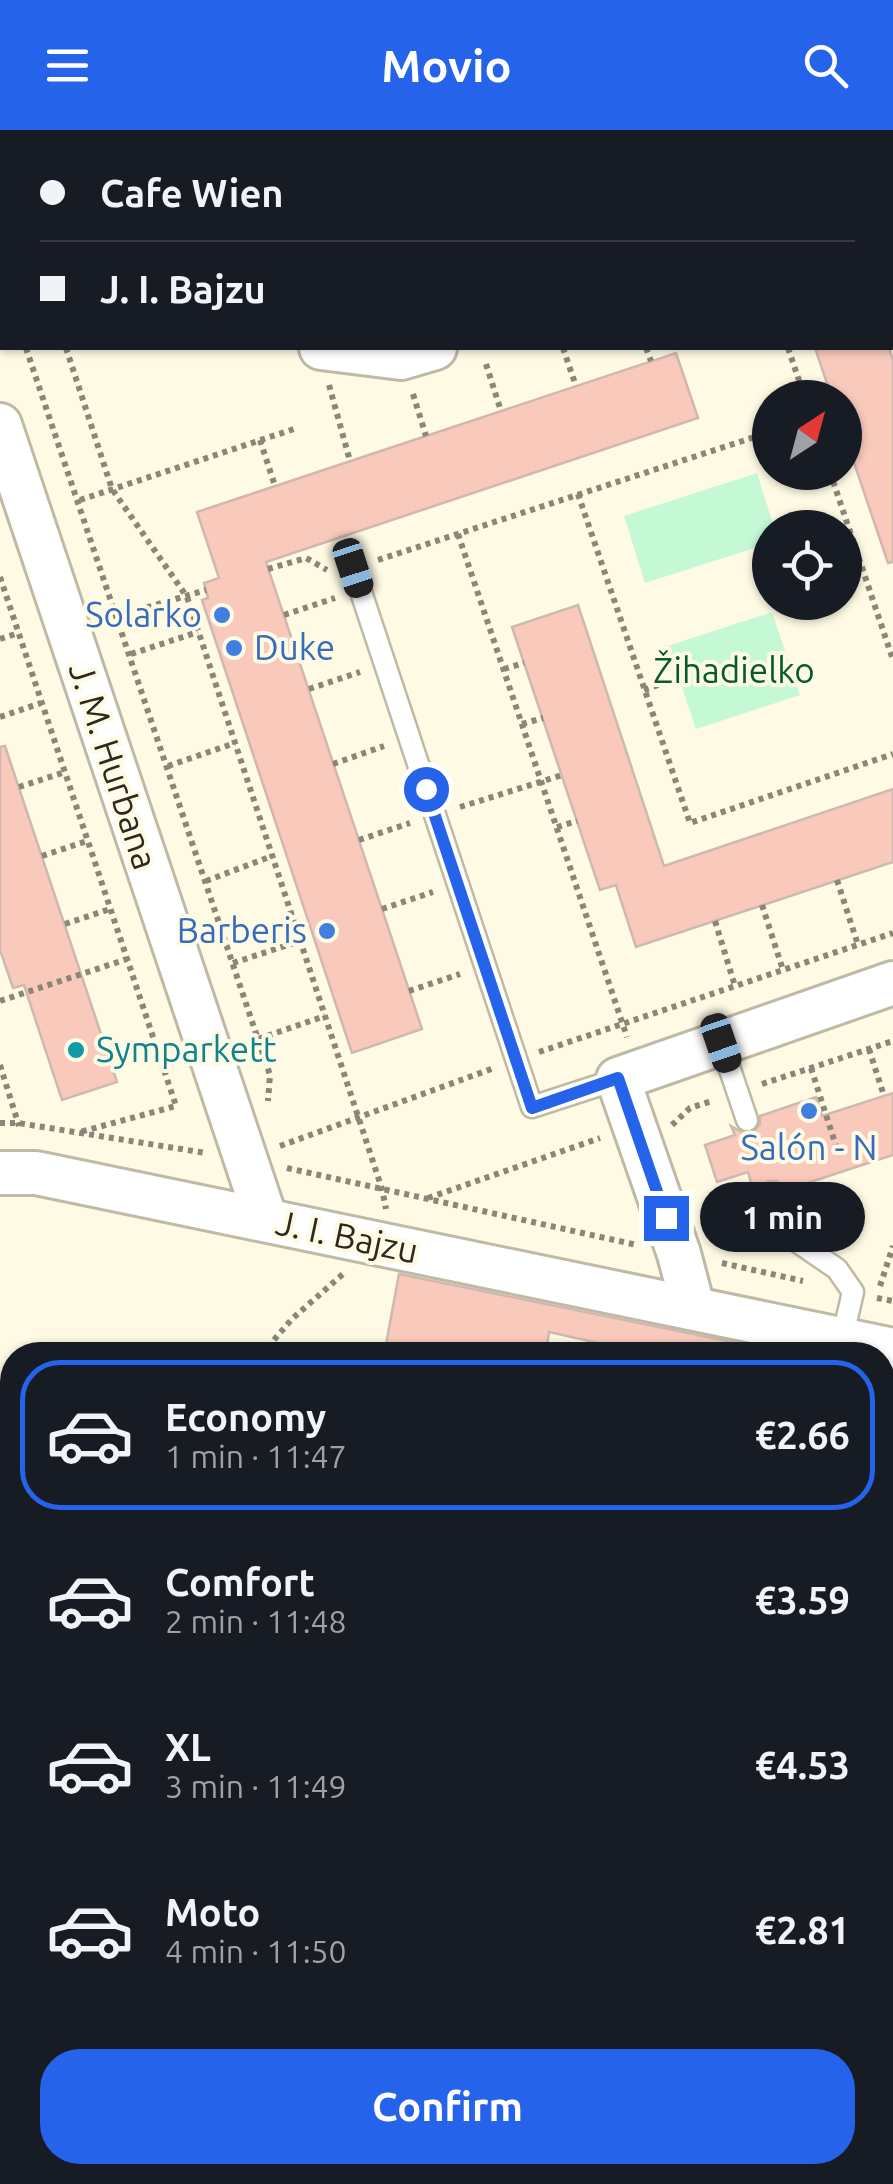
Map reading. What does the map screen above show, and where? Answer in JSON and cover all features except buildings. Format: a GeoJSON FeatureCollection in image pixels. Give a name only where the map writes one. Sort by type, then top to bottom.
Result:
{"type":"FeatureCollection","features":[{"type":"Feature","properties":{"kind":"street"},"geometry":{"type":"LineString","coordinates":[[336,350],[401,358],[428,350]]}},
{"type":"Feature","properties":{"kind":"street","name":"J. M. Hurbana"},"geometry":{"type":"LineString","coordinates":[[0,425],[266,1220]]}},
{"type":"Feature","properties":{"kind":"street"},"geometry":{"type":"LineString","coordinates":[[693,1308],[636,1132],[628,1075],[893,983]]}},
{"type":"Feature","properties":{"kind":"street","name":"J. I. Bajzu"},"geometry":{"type":"LineString","coordinates":[[18,1173],[856,1342]]}},
{"type":"Feature","properties":{"kind":"lane"},"geometry":{"type":"LineString","coordinates":[[353,568],[532,1108],[628,1075]]}},
{"type":"Feature","properties":{"kind":"lane"},"geometry":{"type":"LineString","coordinates":[[721,1043],[748,1120]]}},
{"type":"Feature","properties":{"kind":"lane"},"geometry":{"type":"LineString","coordinates":[[773,1194],[786,1234],[838,1269],[852,1292],[842,1339]]}},
{"type":"Feature","properties":{"kind":"path"},"geometry":{"type":"LineString","coordinates":[[27,350],[270,1075]]}},
{"type":"Feature","properties":{"kind":"path"},"geometry":{"type":"LineString","coordinates":[[67,350],[112,489],[187,597],[382,1189],[385,1245],[292,1319],[272,1342]]}},
{"type":"Feature","properties":{"kind":"path"},"geometry":{"type":"LineString","coordinates":[[565,350],[576,386]]}},
{"type":"Feature","properties":{"kind":"path"},"geometry":{"type":"LineString","coordinates":[[647,350],[650,361]]}},
{"type":"Feature","properties":{"kind":"path"},"geometry":{"type":"LineString","coordinates":[[789,350],[799,380]]}},
{"type":"Feature","properties":{"kind":"path"},"geometry":{"type":"LineString","coordinates":[[486,364],[500,411]]}},
{"type":"Feature","properties":{"kind":"path"},"geometry":{"type":"LineString","coordinates":[[412,389],[426,436]]}},
{"type":"Feature","properties":{"kind":"path"},"geometry":{"type":"LineString","coordinates":[[334,415],[350,461]]}},
{"type":"Feature","properties":{"kind":"path"},"geometry":{"type":"LineString","coordinates":[[80,500],[294,429]]}},
{"type":"Feature","properties":{"kind":"path"},"geometry":{"type":"LineString","coordinates":[[268,569],[306,558],[326,570],[353,568],[752,438]]}},
{"type":"Feature","properties":{"kind":"path"},"geometry":{"type":"LineString","coordinates":[[260,440],[275,486]]}},
{"type":"Feature","properties":{"kind":"path"},"geometry":{"type":"LineString","coordinates":[[836,490],[893,660]]}},
{"type":"Feature","properties":{"kind":"path"},"geometry":{"type":"LineString","coordinates":[[578,494],[690,823],[893,754]]}},
{"type":"Feature","properties":{"kind":"path"},"geometry":{"type":"LineString","coordinates":[[458,534],[622,1023],[628,1075]]}},
{"type":"Feature","properties":{"kind":"path"},"geometry":{"type":"LineString","coordinates":[[0,577],[176,1106],[74,1133]]}},
{"type":"Feature","properties":{"kind":"path"},"geometry":{"type":"LineString","coordinates":[[118,616],[206,590]]}},
{"type":"Feature","properties":{"kind":"path"},"geometry":{"type":"LineString","coordinates":[[284,615],[360,590]]}},
{"type":"Feature","properties":{"kind":"path"},"geometry":{"type":"LineString","coordinates":[[131,654],[198,632]]}},
{"type":"Feature","properties":{"kind":"path"},"geometry":{"type":"LineString","coordinates":[[0,639],[19,633]]}},
{"type":"Feature","properties":{"kind":"path"},"geometry":{"type":"LineString","coordinates":[[504,669],[524,662]]}},
{"type":"Feature","properties":{"kind":"path"},"geometry":{"type":"LineString","coordinates":[[309,689],[385,664]]}},
{"type":"Feature","properties":{"kind":"path"},"geometry":{"type":"LineString","coordinates":[[644,690],[678,678]]}},
{"type":"Feature","properties":{"kind":"path"},"geometry":{"type":"LineString","coordinates":[[0,717],[42,702]]}},
{"type":"Feature","properties":{"kind":"path"},"geometry":{"type":"LineString","coordinates":[[522,724],[542,718]]}},
{"type":"Feature","properties":{"kind":"path"},"geometry":{"type":"LineString","coordinates":[[333,764],[409,737]]}},
{"type":"Feature","properties":{"kind":"path"},"geometry":{"type":"LineString","coordinates":[[168,766],[235,743]]}},
{"type":"Feature","properties":{"kind":"path"},"geometry":{"type":"LineString","coordinates":[[19,787],[65,772]]}},
{"type":"Feature","properties":{"kind":"path"},"geometry":{"type":"LineString","coordinates":[[557,827],[577,821]]}},
{"type":"Feature","properties":{"kind":"path"},"geometry":{"type":"LineString","coordinates":[[42,856],[88,840]]}},
{"type":"Feature","properties":{"kind":"path"},"geometry":{"type":"LineString","coordinates":[[206,880],[272,856]]}},
{"type":"Feature","properties":{"kind":"path"},"geometry":{"type":"LineString","coordinates":[[837,880],[858,945]]}},
{"type":"Feature","properties":{"kind":"path"},"geometry":{"type":"LineString","coordinates":[[382,909],[458,884]]}},
{"type":"Feature","properties":{"kind":"path"},"geometry":{"type":"LineString","coordinates":[[762,905],[783,970]]}},
{"type":"Feature","properties":{"kind":"path"},"geometry":{"type":"LineString","coordinates":[[65,924],[110,909]]}},
{"type":"Feature","properties":{"kind":"path"},"geometry":{"type":"LineString","coordinates":[[714,921],[735,986]]}},
{"type":"Feature","properties":{"kind":"path"},"geometry":{"type":"LineString","coordinates":[[245,1159],[622,1023],[893,933]]}},
{"type":"Feature","properties":{"kind":"path"},"geometry":{"type":"LineString","coordinates":[[233,963],[300,941]]}},
{"type":"Feature","properties":{"kind":"path"},"geometry":{"type":"LineString","coordinates":[[0,1001],[127,959]]}},
{"type":"Feature","properties":{"kind":"path"},"geometry":{"type":"LineString","coordinates":[[409,991],[485,966]]}},
{"type":"Feature","properties":{"kind":"path"},"geometry":{"type":"LineString","coordinates":[[258,1039],[325,1016]]}},
{"type":"Feature","properties":{"kind":"path"},"geometry":{"type":"LineString","coordinates":[[869,1050],[884,1096]]}},
{"type":"Feature","properties":{"kind":"path"},"geometry":{"type":"LineString","coordinates":[[0,1065],[18,1122],[18,1173]]}},
{"type":"Feature","properties":{"kind":"path"},"geometry":{"type":"LineString","coordinates":[[811,1068],[837,1149],[833,1151]]}},
{"type":"Feature","properties":{"kind":"path"},"geometry":{"type":"LineString","coordinates":[[0,1122],[245,1159],[893,1301]]}},
{"type":"Feature","properties":{"kind":"path"},"geometry":{"type":"LineString","coordinates":[[427,1199],[622,1131],[636,1132]]}},
{"type":"Feature","properties":{"kind":"path"},"geometry":{"type":"LineString","coordinates":[[876,1297],[893,1246]]}},
{"type":"Feature","properties":{"kind":"green space"},"geometry":{"type":"Polygon","coordinates":[[[752,475],[752,490],[762,490],[769,510],[752,510],[752,549],[645,583],[624,516],[752,475]]]}},
{"type":"Feature","properties":{"kind":"green space","name":"Žihadielko"},"geometry":{"type":"Polygon","coordinates":[[[752,619],[775,620],[800,695],[696,729],[668,646],[752,619]]]}},
{"type":"Feature","properties":{"kind":"place","name":"Solarko"},"geometry":{"type":"Point","coordinates":[222,615]}},
{"type":"Feature","properties":{"kind":"place","name":"Duke"},"geometry":{"type":"Point","coordinates":[234,648]}},
{"type":"Feature","properties":{"kind":"place","name":"Barberis"},"geometry":{"type":"Point","coordinates":[327,931]}},
{"type":"Feature","properties":{"kind":"place","name":"Symparkett"},"geometry":{"type":"Point","coordinates":[76,1050]}},
{"type":"Feature","properties":{"kind":"place","name":"Salón - N"},"geometry":{"type":"Point","coordinates":[809,1111]}},
{"type":"Feature","properties":{"kind":"route"},"geometry":{"type":"LineString","coordinates":[[426,789],[532,1108],[618,1078],[666,1218]]}}]}
